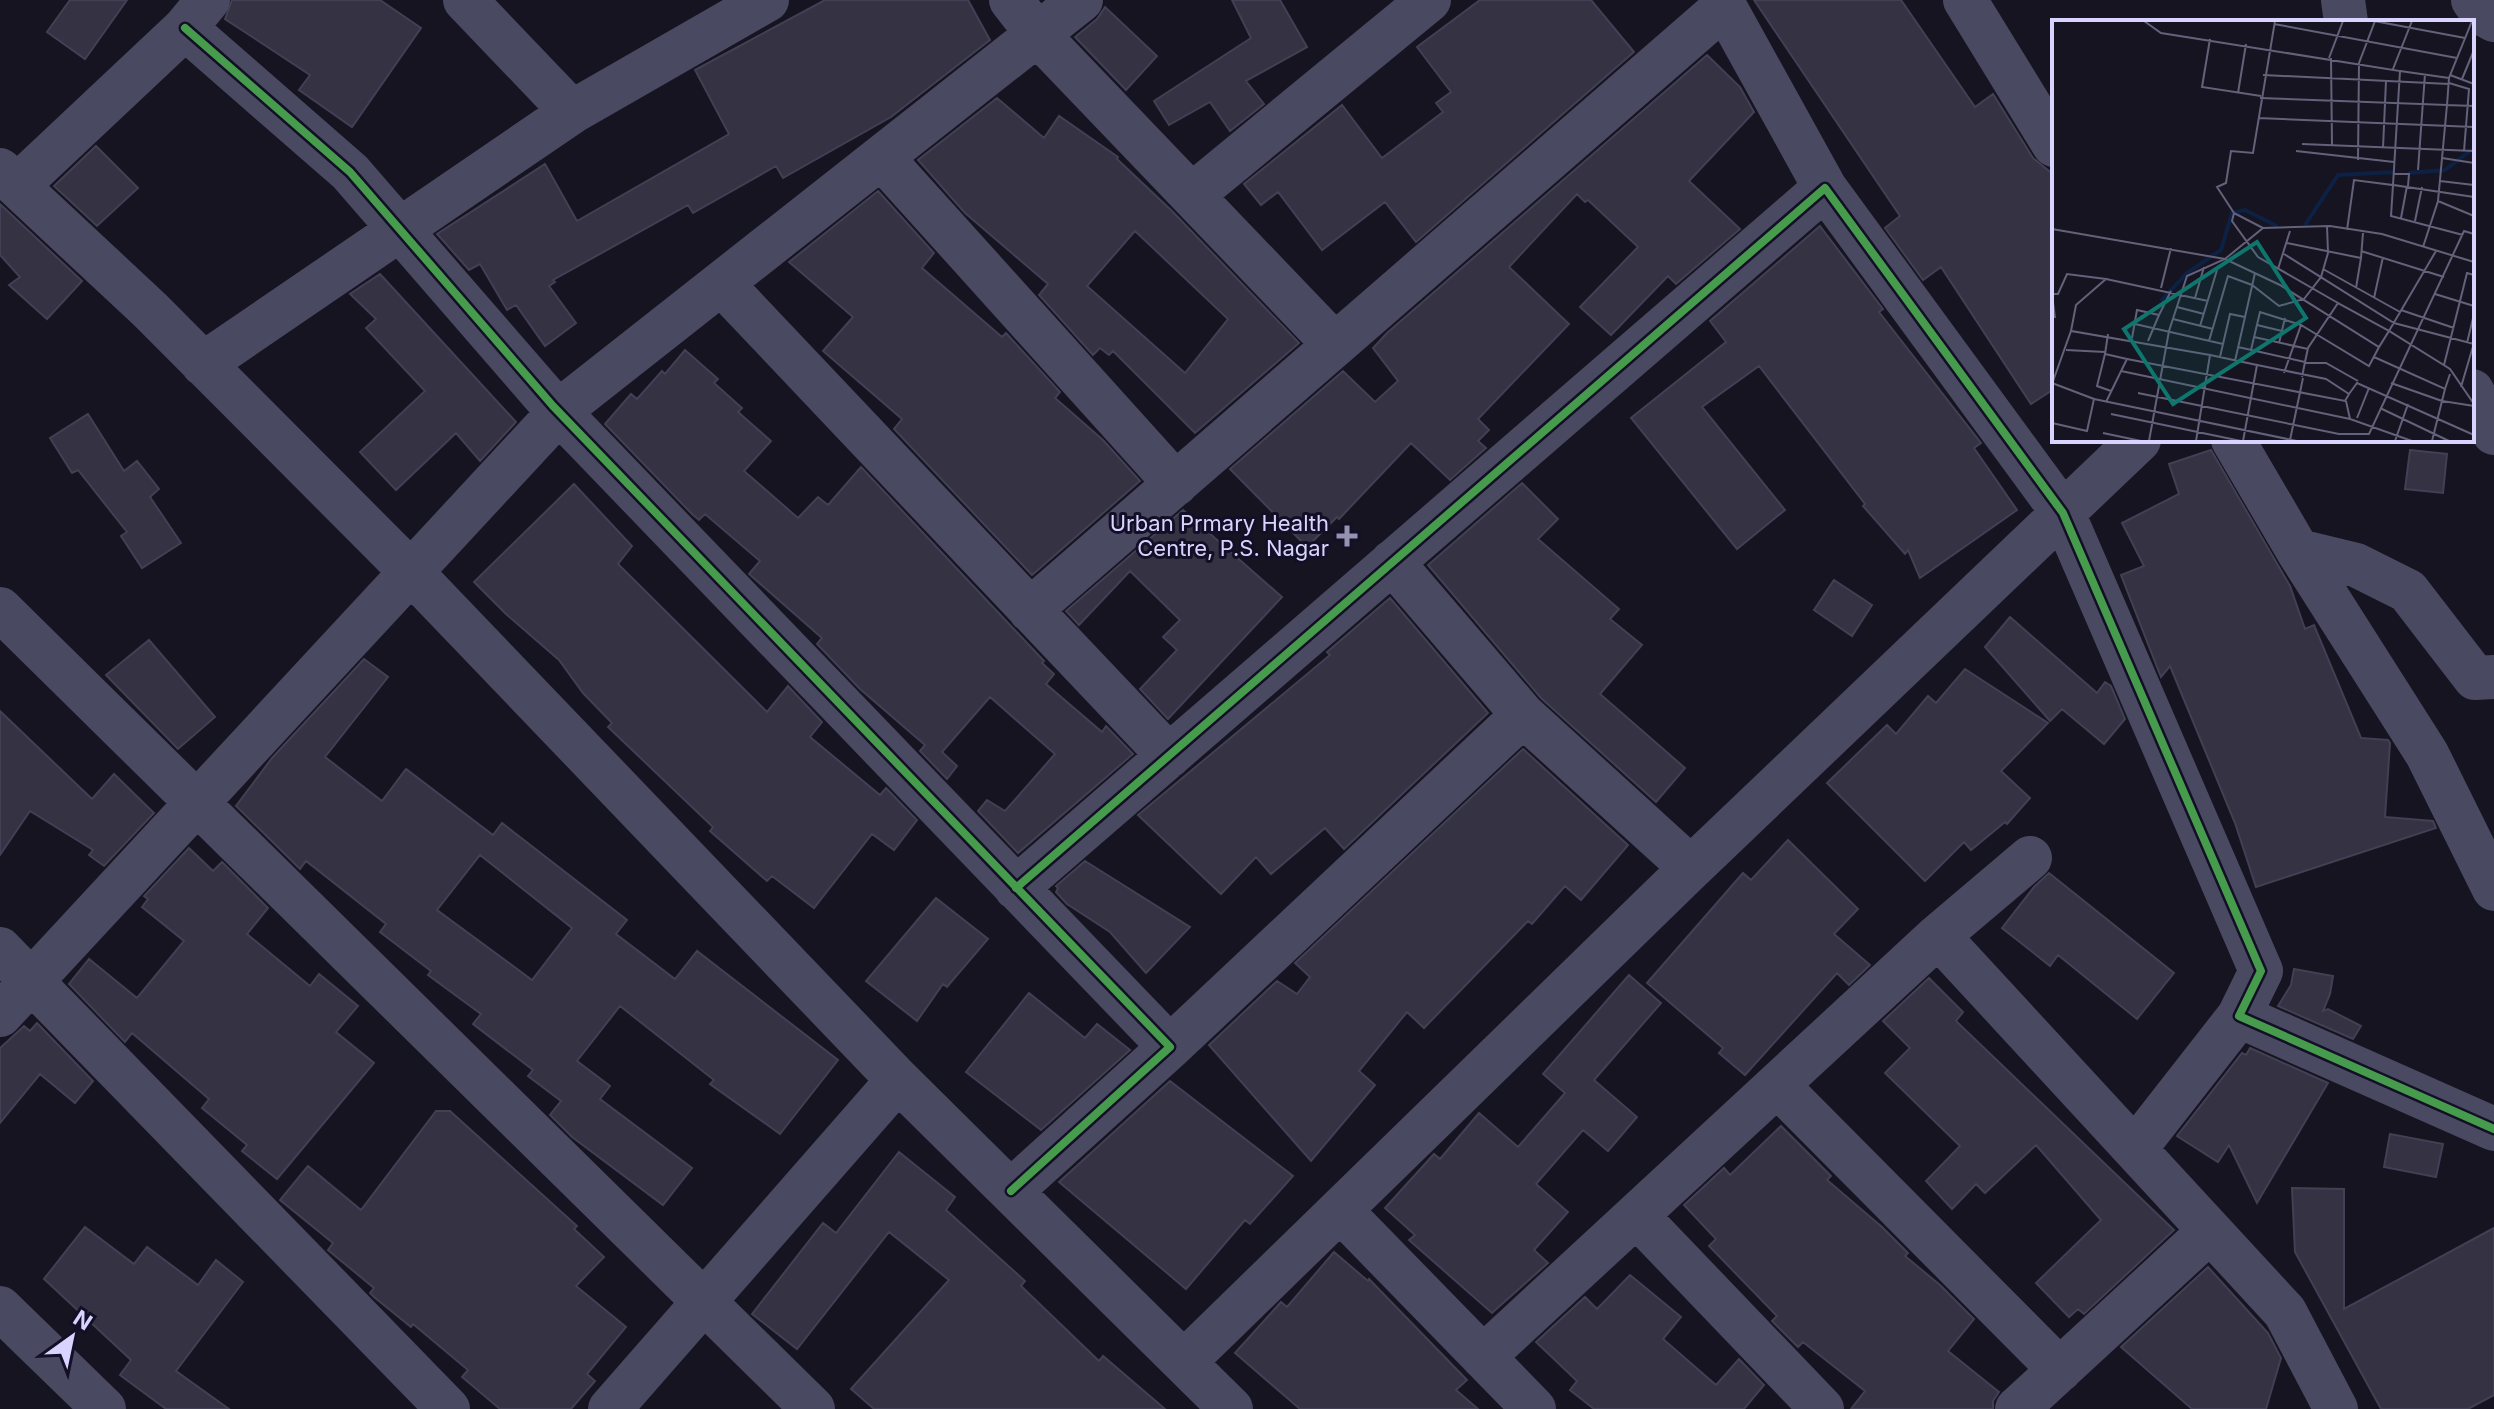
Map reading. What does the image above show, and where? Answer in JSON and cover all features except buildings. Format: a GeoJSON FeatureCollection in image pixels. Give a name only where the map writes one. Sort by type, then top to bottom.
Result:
{"type":"FeatureCollection","features":[{"type":"Feature","properties":{"kind":"street"},"geometry":{"type":"LineString","coordinates":[[465,0],[572,112]]}},
{"type":"Feature","properties":{"kind":"street"},"geometry":{"type":"LineString","coordinates":[[203,364],[572,112],[767,0]]}},
{"type":"Feature","properties":{"kind":"street"},"geometry":{"type":"LineString","coordinates":[[1011,0],[1038,35],[1335,345]]}},
{"type":"Feature","properties":{"kind":"street"},"geometry":{"type":"LineString","coordinates":[[0,1015],[560,412],[1081,0]]}},
{"type":"Feature","properties":{"kind":"street"},"geometry":{"type":"LineString","coordinates":[[1192,195],[1429,0]]}},
{"type":"Feature","properties":{"kind":"street"},"geometry":{"type":"LineString","coordinates":[[1965,0],[2052,142]]}},
{"type":"Feature","properties":{"kind":"street"},"geometry":{"type":"LineString","coordinates":[[2343,0],[2346,20]]}},
{"type":"Feature","properties":{"kind":"street"},"geometry":{"type":"LineString","coordinates":[[2473,0],[2483,14],[2494,20]]}},
{"type":"Feature","properties":{"kind":"street"},"geometry":{"type":"LineString","coordinates":[[1030,610],[1723,3],[1825,188],[2063,513],[2261,971],[2239,1016],[2135,1149]]}},
{"type":"Feature","properties":{"kind":"street"},"geometry":{"type":"LineString","coordinates":[[1170,1047],[560,412],[350,172],[197,14],[9,178],[150,310],[411,572],[898,1080],[1231,1409]]}},
{"type":"Feature","properties":{"kind":"street"},"geometry":{"type":"LineString","coordinates":[[882,158],[1176,484]]}},
{"type":"Feature","properties":{"kind":"street"},"geometry":{"type":"LineString","coordinates":[[1016,888],[1825,188]]}},
{"type":"Feature","properties":{"kind":"street"},"geometry":{"type":"LineString","coordinates":[[722,284],[1169,756]]}},
{"type":"Feature","properties":{"kind":"street"},"geometry":{"type":"LineString","coordinates":[[2474,395],[2494,433]]}},
{"type":"Feature","properties":{"kind":"street"},"geometry":{"type":"LineString","coordinates":[[1184,1362],[1691,868],[2137,442]]}},
{"type":"Feature","properties":{"kind":"street"},"geometry":{"type":"LineString","coordinates":[[2234,442],[2298,551],[2427,754],[2494,889]]}},
{"type":"Feature","properties":{"kind":"street"},"geometry":{"type":"LineString","coordinates":[[2298,551],[2356,565],[2408,591],[2475,678],[2494,677]]}},
{"type":"Feature","properties":{"kind":"street"},"geometry":{"type":"LineString","coordinates":[[1392,562],[1523,715],[1691,868]]}},
{"type":"Feature","properties":{"kind":"street"},"geometry":{"type":"LineString","coordinates":[[0,609],[813,1409]]}},
{"type":"Feature","properties":{"kind":"street"},"geometry":{"type":"LineString","coordinates":[[1011,1191],[1170,1047],[1523,715]]}},
{"type":"Feature","properties":{"kind":"street"},"geometry":{"type":"LineString","coordinates":[[1483,1357],[1938,936],[2030,858]]}},
{"type":"Feature","properties":{"kind":"street"},"geometry":{"type":"LineString","coordinates":[[1938,936],[2285,1312],[2336,1409]]}},
{"type":"Feature","properties":{"kind":"street"},"geometry":{"type":"LineString","coordinates":[[0,949],[448,1409]]}},
{"type":"Feature","properties":{"kind":"street"},"geometry":{"type":"LineString","coordinates":[[2239,1016],[2494,1129]]}},
{"type":"Feature","properties":{"kind":"street"},"geometry":{"type":"LineString","coordinates":[[610,1409],[898,1080]]}},
{"type":"Feature","properties":{"kind":"street"},"geometry":{"type":"LineString","coordinates":[[1778,1086],[2060,1370]]}},
{"type":"Feature","properties":{"kind":"street"},"geometry":{"type":"LineString","coordinates":[[1340,1210],[1534,1409]]}},
{"type":"Feature","properties":{"kind":"street"},"geometry":{"type":"LineString","coordinates":[[1637,1216],[1822,1409]]}},
{"type":"Feature","properties":{"kind":"street"},"geometry":{"type":"LineString","coordinates":[[2017,1409],[2210,1231]]}},
{"type":"Feature","properties":{"kind":"street"},"geometry":{"type":"LineString","coordinates":[[0,1308],[104,1409]]}},
{"type":"Feature","properties":{"kind":"cycle path"},"geometry":{"type":"LineString","coordinates":[[185,28],[350,172],[553,406],[1170,1047],[1011,1191]]}},
{"type":"Feature","properties":{"kind":"cycle path"},"geometry":{"type":"LineString","coordinates":[[1016,888],[1825,188],[2063,513],[2261,971],[2239,1016],[2494,1129]]}},
{"type":"Feature","properties":{"kind":"place","name":"Urban Prmary Health Centre, P.S. Nagar"},"geometry":{"type":"Point","coordinates":[1347,536]}}]}
